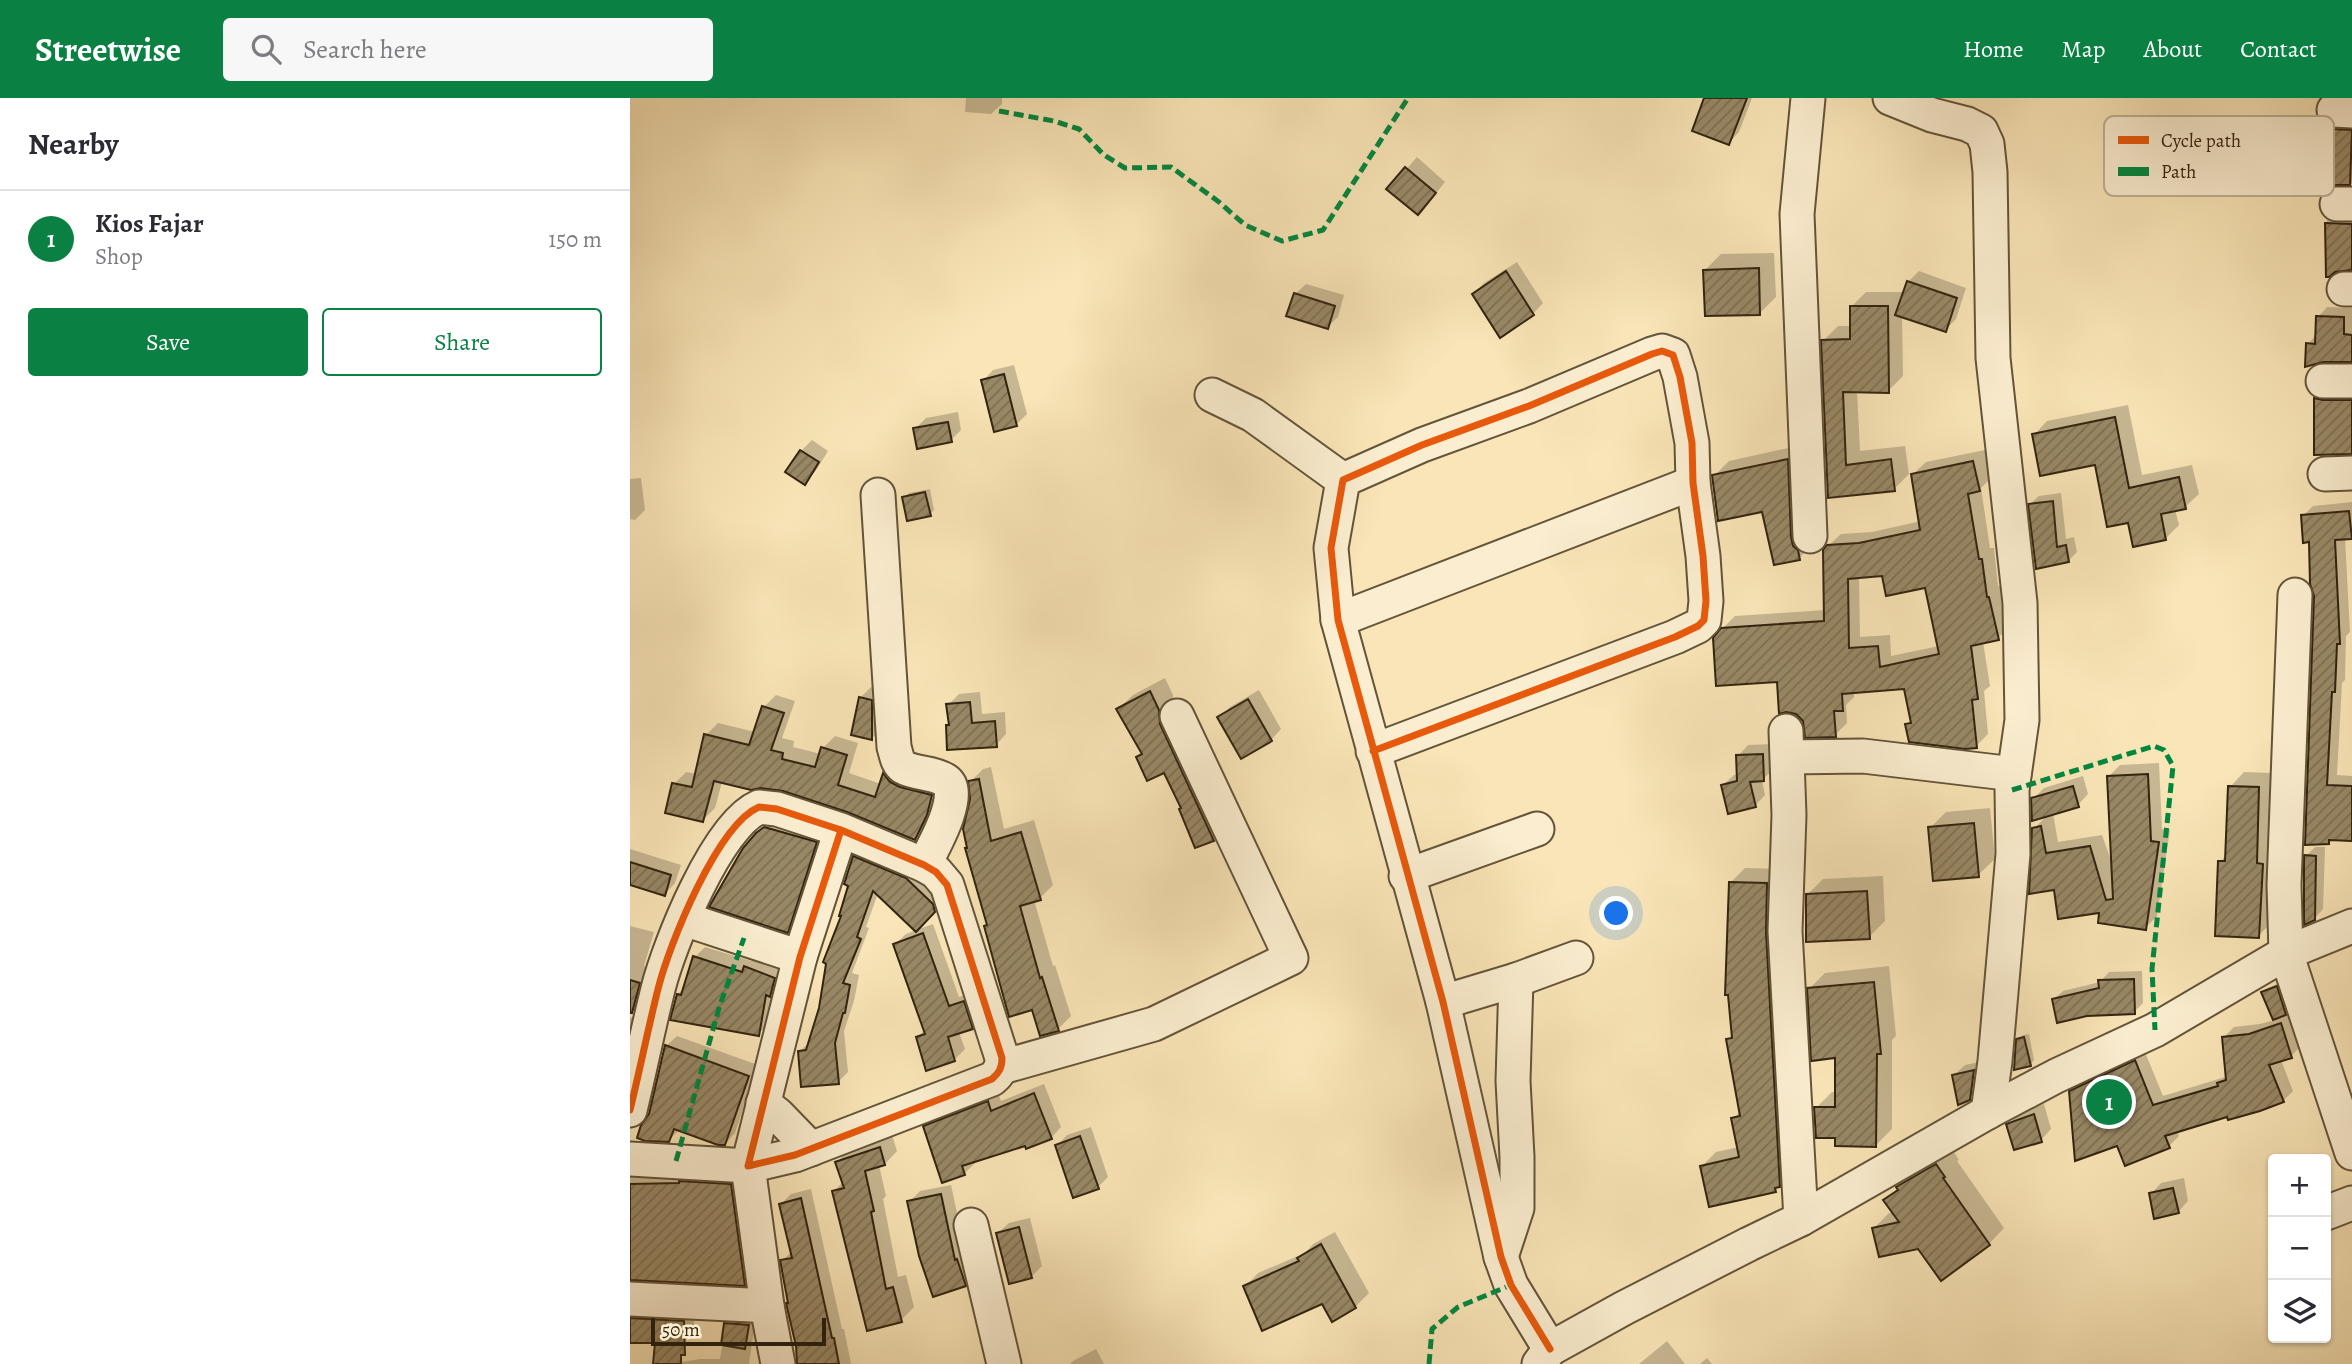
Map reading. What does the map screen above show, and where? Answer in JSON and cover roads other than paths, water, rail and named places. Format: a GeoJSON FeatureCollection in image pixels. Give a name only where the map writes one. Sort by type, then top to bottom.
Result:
{"type":"FeatureCollection","features":[{"type":"Feature","properties":{"kind":"street"},"geometry":{"type":"LineString","coordinates":[[1808,98],[1797,215],[1811,536]]}},
{"type":"Feature","properties":{"kind":"street"},"geometry":{"type":"LineString","coordinates":[[1890,98],[1980,131],[1987,144],[1990,172],[1993,358],[2021,603],[2022,720],[2014,774],[2013,854],[1988,1112]]}},
{"type":"Feature","properties":{"kind":"street"},"geometry":{"type":"LineString","coordinates":[[1343,480],[1422,445],[1529,406],[1662,351],[1673,355],[1680,377],[1692,443],[1693,483],[1703,556],[1706,601],[1704,620],[1698,626],[1675,637],[1373,751]]}},
{"type":"Feature","properties":{"kind":"street"},"geometry":{"type":"LineString","coordinates":[[1212,395],[1268,424],[1343,480]]}},
{"type":"Feature","properties":{"kind":"street"},"geometry":{"type":"LineString","coordinates":[[1343,480],[1331,548],[1338,620],[1406,876],[1443,1002],[1502,1257],[1511,1285],[1545,1356],[1635,1302],[1801,1219],[1988,1112],[2056,1076],[2155,1030],[2286,953],[2352,926]]}},
{"type":"Feature","properties":{"kind":"street"},"geometry":{"type":"LineString","coordinates":[[1338,620],[1693,483]]}},
{"type":"Feature","properties":{"kind":"street"},"geometry":{"type":"LineString","coordinates":[[878,495],[894,747],[902,767],[943,779],[949,783],[952,790],[939,836],[924,865]]}},
{"type":"Feature","properties":{"kind":"street"},"geometry":{"type":"LineString","coordinates":[[2295,594],[2284,885],[2286,953],[2352,1153]]}},
{"type":"Feature","properties":{"kind":"street"},"geometry":{"type":"LineString","coordinates":[[630,1158],[748,1166],[769,1163],[992,1079],[1002,1067],[1154,1024],[1291,958],[1177,716]]}},
{"type":"Feature","properties":{"kind":"street"},"geometry":{"type":"LineString","coordinates":[[1801,1219],[1785,931],[1789,815],[1787,744],[2014,774]]}},
{"type":"Feature","properties":{"kind":"street"},"geometry":{"type":"LineString","coordinates":[[630,1110],[659,986],[684,919],[720,845],[759,807],[777,809],[841,830],[936,872],[947,885],[1002,1058],[1002,1067]]}},
{"type":"Feature","properties":{"kind":"street"},"geometry":{"type":"LineString","coordinates":[[1406,876],[1537,829]]}},
{"type":"Feature","properties":{"kind":"street"},"geometry":{"type":"LineString","coordinates":[[778,1364],[767,1306],[748,1166],[800,957],[841,830]]}},
{"type":"Feature","properties":{"kind":"street"},"geometry":{"type":"LineString","coordinates":[[684,919],[800,957]]}},
{"type":"Feature","properties":{"kind":"street"},"geometry":{"type":"LineString","coordinates":[[1443,1002],[1576,958]]}},
{"type":"Feature","properties":{"kind":"street"},"geometry":{"type":"LineString","coordinates":[[1502,1257],[1517,1208],[1513,1081],[1516,980]]}},
{"type":"Feature","properties":{"kind":"street"},"geometry":{"type":"LineString","coordinates":[[763,1103],[811,1149]]}},
{"type":"Feature","properties":{"kind":"street"},"geometry":{"type":"LineString","coordinates":[[2331,1211],[2352,1203]]}},
{"type":"Feature","properties":{"kind":"street"},"geometry":{"type":"LineString","coordinates":[[971,1225],[1004,1364]]}},
{"type":"Feature","properties":{"kind":"street"},"geometry":{"type":"LineString","coordinates":[[630,1299],[767,1306]]}},
{"type":"Feature","properties":{"kind":"place","name":"Kios Fajar"},"geometry":{"type":"Point","coordinates":[2109,1102]}}]}
